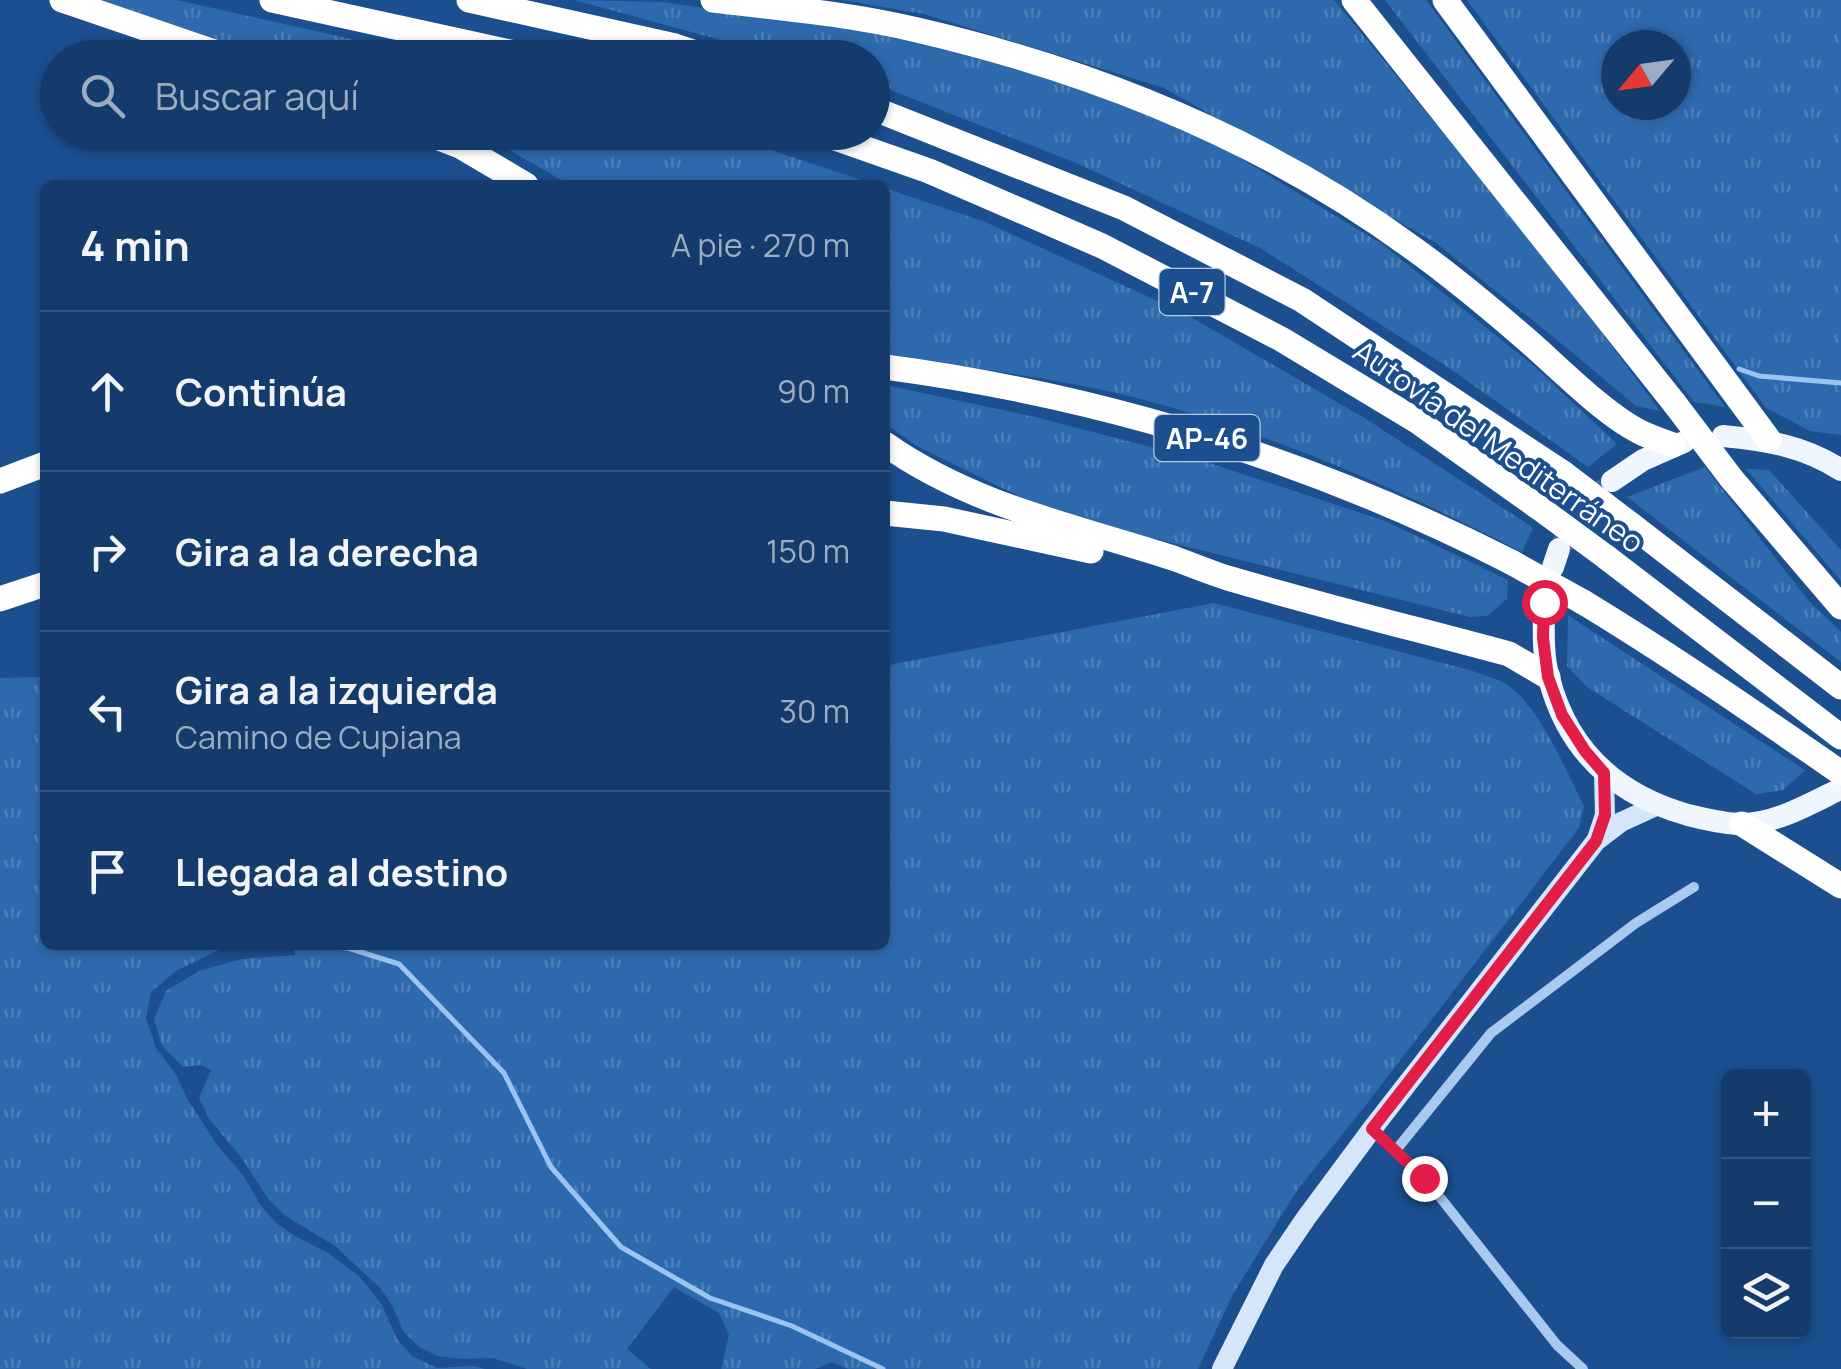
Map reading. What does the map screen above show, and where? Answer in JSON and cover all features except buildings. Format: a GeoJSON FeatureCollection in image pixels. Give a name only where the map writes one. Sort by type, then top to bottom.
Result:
{"type":"FeatureCollection","features":[{"type":"Feature","properties":{"kind":"highway"},"geometry":{"type":"LineString","coordinates":[[62,0],[179,40]]}},
{"type":"Feature","properties":{"kind":"highway"},"geometry":{"type":"LineString","coordinates":[[272,0],[454,40]]}},
{"type":"Feature","properties":{"kind":"highway"},"geometry":{"type":"LineString","coordinates":[[469,0],[648,40]]}},
{"type":"Feature","properties":{"kind":"highway"},"geometry":{"type":"LineString","coordinates":[[714,0],[914,29],[1028,59],[1137,97],[1234,140],[1320,187],[1412,247],[1636,431],[1679,444]]}},
{"type":"Feature","properties":{"kind":"highway"},"geometry":{"type":"LineString","coordinates":[[1354,0],[1732,478],[1841,607]]}},
{"type":"Feature","properties":{"kind":"highway"},"geometry":{"type":"LineString","coordinates":[[1445,0],[1770,440]]}},
{"type":"Feature","properties":{"kind":"highway","name":"Autovía del Mediterráneo"},"geometry":{"type":"LineString","coordinates":[[890,115],[1124,208],[1302,300],[1563,474],[1841,687]]}},
{"type":"Feature","properties":{"kind":"highway"},"geometry":{"type":"LineString","coordinates":[[467,150],[518,180]]}},
{"type":"Feature","properties":{"kind":"highway","name":"Autovía del Mediterráneo"},"geometry":{"type":"LineString","coordinates":[[869,150],[929,171],[1102,246],[1281,338],[1417,421],[1538,507],[1839,736]]}},
{"type":"Feature","properties":{"kind":"highway","name":"AP-46"},"geometry":{"type":"LineString","coordinates":[[890,369],[941,374],[1156,421],[1281,462],[1443,528],[1511,562],[1646,640],[1818,757],[1838,782]]}},
{"type":"Feature","properties":{"kind":"highway"},"geometry":{"type":"LineString","coordinates":[[890,448],[970,492],[1052,523],[1228,578],[1509,654],[1548,677]]}},
{"type":"Feature","properties":{"kind":"highway"},"geometry":{"type":"LineString","coordinates":[[0,481],[40,466]]}},
{"type":"Feature","properties":{"kind":"highway"},"geometry":{"type":"LineString","coordinates":[[890,514],[944,519],[1228,578]]}},
{"type":"Feature","properties":{"kind":"highway"},"geometry":{"type":"LineString","coordinates":[[0,598],[40,586]]}},
{"type":"Feature","properties":{"kind":"highway"},"geometry":{"type":"LineString","coordinates":[[1742,824],[1841,886]]}},
{"type":"Feature","properties":{"kind":"main road"},"geometry":{"type":"LineString","coordinates":[[1723,436],[1770,440],[1834,461]]}},
{"type":"Feature","properties":{"kind":"main road"},"geometry":{"type":"LineString","coordinates":[[1612,481],[1643,460],[1679,444]]}},
{"type":"Feature","properties":{"kind":"main road"},"geometry":{"type":"LineString","coordinates":[[1544,602],[1548,677],[1562,715],[1604,773],[1629,791],[1656,806],[1742,824],[1786,814],[1838,782]]}},
{"type":"Feature","properties":{"kind":"main road"},"geometry":{"type":"LineString","coordinates":[[1596,841],[1605,815],[1604,773]]}},
{"type":"Feature","properties":{"kind":"main road"},"geometry":{"type":"LineString","coordinates":[[1222,1369],[1274,1265],[1372,1129],[1596,841],[1620,822],[1656,806]]}},
{"type":"Feature","properties":{"kind":"street"},"geometry":{"type":"LineString","coordinates":[[1396,1150],[1491,1033],[1636,923],[1694,887]]}},
{"type":"Feature","properties":{"kind":"street"},"geometry":{"type":"LineString","coordinates":[[1372,1129],[1424,1178],[1557,1344],[1583,1369]]}},
{"type":"Feature","properties":{"kind":"green space"},"geometry":{"type":"Polygon","coordinates":[[[100,0],[177,0],[355,40],[213,40],[100,0]]]}},
{"type":"Feature","properties":{"kind":"green space"},"geometry":{"type":"Polygon","coordinates":[[[574,0],[663,2],[872,33],[1039,72],[1212,141],[1382,244],[1533,365],[1617,444],[1588,467],[1449,368],[1260,248],[1076,163],[890,90],[890,40],[721,40],[574,0]]]}},
{"type":"Feature","properties":{"kind":"green space"},"geometry":{"type":"Polygon","coordinates":[[[842,0],[1334,0],[1545,257],[1660,411],[1636,406],[1436,243],[1164,88],[924,14],[842,0]]]}},
{"type":"Feature","properties":{"kind":"green space"},"geometry":{"type":"Polygon","coordinates":[[[1385,0],[1426,0],[1725,407],[1694,402],[1385,0]]]}},
{"type":"Feature","properties":{"kind":"green space"},"geometry":{"type":"Polygon","coordinates":[[[1467,0],[1841,0],[1841,435],[1810,431],[1766,408],[1467,0]]]}},
{"type":"Feature","properties":{"kind":"green space"},"geometry":{"type":"Polygon","coordinates":[[[509,150],[771,150],[861,180],[561,180],[509,150]]]}},
{"type":"Feature","properties":{"kind":"green space"},"geometry":{"type":"Polygon","coordinates":[[[890,190],[985,222],[1184,313],[1363,417],[1533,528],[1522,552],[1349,471],[1216,421],[1064,382],[890,357],[890,190]]]}},
{"type":"Feature","properties":{"kind":"green space"},"geometry":{"type":"Polygon","coordinates":[[[890,386],[1035,417],[1197,459],[1385,521],[1508,580],[1507,599],[1487,616],[1470,617],[1055,514],[915,445],[890,427],[890,386]]]}},
{"type":"Feature","properties":{"kind":"green space"},"geometry":{"type":"Polygon","coordinates":[[[1705,467],[1808,600],[1841,632],[1841,662],[1627,497],[1705,467]]]}},
{"type":"Feature","properties":{"kind":"green space"},"geometry":{"type":"Polygon","coordinates":[[[1746,469],[1769,470],[1841,550],[1841,581],[1746,469]]]}},
{"type":"Feature","properties":{"kind":"green space"},"geometry":{"type":"Polygon","coordinates":[[[1214,603],[1473,671],[1505,684],[1520,696],[1541,724],[1584,806],[1579,828],[1298,1189],[1233,1294],[1198,1369],[848,1369],[832,1362],[815,1369],[721,1369],[729,1335],[719,1313],[674,1287],[627,1349],[651,1369],[527,1369],[493,1358],[437,1356],[419,1347],[403,1331],[381,1289],[335,1246],[284,1215],[209,1119],[199,1098],[211,1070],[201,1065],[183,1067],[162,1046],[154,1019],[166,991],[199,971],[242,959],[295,955],[294,950],[890,950],[893,664],[1214,603]]]}},
{"type":"Feature","properties":{"kind":"green space"},"geometry":{"type":"Polygon","coordinates":[[[1568,615],[1805,770],[1783,790],[1756,794],[1587,687],[1567,666],[1568,615]]]}},
{"type":"Feature","properties":{"kind":"green space"},"geometry":{"type":"Polygon","coordinates":[[[40,677],[40,950],[219,950],[176,971],[151,992],[146,1018],[156,1048],[175,1073],[188,1100],[276,1223],[359,1276],[382,1305],[397,1339],[412,1356],[437,1368],[485,1369],[0,1369],[0,678],[40,677]]]}},
{"type":"Feature","properties":{"kind":"waterway"},"geometry":{"type":"LineString","coordinates":[[1739,369],[1759,376],[1841,383]]}},
{"type":"Feature","properties":{"kind":"waterway"},"geometry":{"type":"LineString","coordinates":[[354,950],[399,964],[504,1073],[551,1167],[621,1247],[710,1298],[792,1326],[883,1369]]}},
{"type":"Feature","properties":{"kind":"tunnel"},"geometry":{"type":"LineString","coordinates":[[1562,545],[1582,511],[1606,487]]}},
{"type":"Feature","properties":{"kind":"route"},"geometry":{"type":"LineString","coordinates":[[1424,1178],[1372,1129],[1596,841],[1605,815],[1604,773],[1562,715],[1548,677],[1544,602]]}}]}
